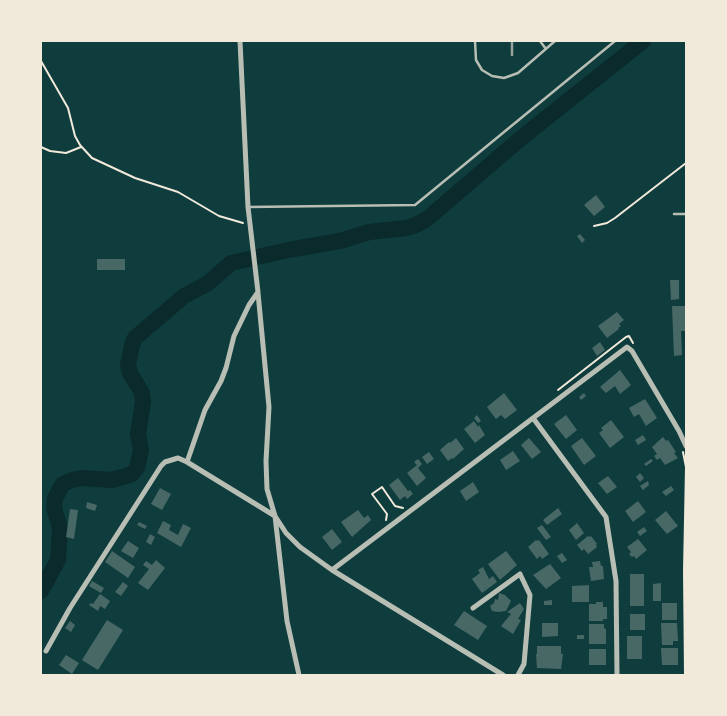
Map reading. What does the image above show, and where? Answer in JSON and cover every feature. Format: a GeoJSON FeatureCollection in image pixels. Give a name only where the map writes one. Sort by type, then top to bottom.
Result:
{"type":"FeatureCollection","features":[{"type":"Feature","properties":{"kind":"street"},"geometry":{"type":"LineString","coordinates":[[240,41],[248,207],[269,407],[266,461],[267,489],[275,516],[288,621],[299,675]]}},
{"type":"Feature","properties":{"kind":"street"},"geometry":{"type":"LineString","coordinates":[[187,462],[205,410],[224,374],[234,336],[249,305],[258,292]]}},
{"type":"Feature","properties":{"kind":"street"},"geometry":{"type":"LineString","coordinates":[[332,570],[627,347],[632,351],[684,448]]}},
{"type":"Feature","properties":{"kind":"street"},"geometry":{"type":"LineString","coordinates":[[533,418],[606,517],[616,581],[617,675]]}},
{"type":"Feature","properties":{"kind":"street"},"geometry":{"type":"LineString","coordinates":[[46,651],[70,608],[161,466],[178,458],[275,516],[286,533],[300,547],[332,570],[503,675]]}},
{"type":"Feature","properties":{"kind":"street"},"geometry":{"type":"LineString","coordinates":[[473,608],[520,574],[530,595],[524,664],[518,675]]}},
{"type":"Feature","properties":{"kind":"lane"},"geometry":{"type":"LineString","coordinates":[[475,41],[475,55],[479,66],[487,74],[498,78],[510,77],[518,73],[555,41]]}},
{"type":"Feature","properties":{"kind":"lane"},"geometry":{"type":"LineString","coordinates":[[540,41],[546,49]]}},
{"type":"Feature","properties":{"kind":"lane"},"geometry":{"type":"LineString","coordinates":[[248,207],[415,205],[615,41]]}},
{"type":"Feature","properties":{"kind":"lane"},"geometry":{"type":"LineString","coordinates":[[674,214],[686,214]]}},
{"type":"Feature","properties":{"kind":"path"},"geometry":{"type":"LineString","coordinates":[[41,60],[68,108],[75,136],[92,158],[141,181],[178,192],[220,216],[250,226]]}},
{"type":"Feature","properties":{"kind":"path"},"geometry":{"type":"LineString","coordinates":[[41,147],[50,151],[66,153],[82,147]]}},
{"type":"Feature","properties":{"kind":"path"},"geometry":{"type":"LineString","coordinates":[[594,226],[607,223],[615,218],[686,163]]}},
{"type":"Feature","properties":{"kind":"path"},"geometry":{"type":"LineString","coordinates":[[684,448],[686,467],[685,675]]}},
{"type":"Feature","properties":{"kind":"path"},"geometry":{"type":"LineString","coordinates":[[382,487],[372,494],[387,514],[386,520]]}},
{"type":"Feature","properties":{"kind":"building"},"geometry":{"type":"Polygon","coordinates":[[[596,195],[605,207],[594,216],[584,205],[596,195]]]}},
{"type":"Feature","properties":{"kind":"building"},"geometry":{"type":"Polygon","coordinates":[[[580,234],[585,240],[582,243],[577,236],[580,234]]]}},
{"type":"Feature","properties":{"kind":"building"},"geometry":{"type":"Polygon","coordinates":[[[97,259],[125,259],[125,270],[97,270],[97,259]]]}},
{"type":"Feature","properties":{"kind":"building"},"geometry":{"type":"Polygon","coordinates":[[[670,280],[679,280],[679,299],[671,300],[670,280]]]}},
{"type":"Feature","properties":{"kind":"building"},"geometry":{"type":"Polygon","coordinates":[[[672,306],[685,306],[686,331],[681,331],[682,355],[674,356],[672,306]]]}},
{"type":"Feature","properties":{"kind":"building"},"geometry":{"type":"Polygon","coordinates":[[[617,312],[624,320],[619,324],[621,326],[619,329],[607,338],[598,326],[617,312]]]}},
{"type":"Feature","properties":{"kind":"building"},"geometry":{"type":"Polygon","coordinates":[[[600,342],[605,350],[597,356],[592,348],[600,342]]]}},
{"type":"Feature","properties":{"kind":"building"},"geometry":{"type":"Polygon","coordinates":[[[620,370],[631,385],[620,394],[615,386],[606,393],[600,387],[620,370]]]}},
{"type":"Feature","properties":{"kind":"building"},"geometry":{"type":"Polygon","coordinates":[[[504,393],[517,410],[505,419],[501,415],[496,419],[487,407],[504,393]]]}},
{"type":"Feature","properties":{"kind":"building"},"geometry":{"type":"Polygon","coordinates":[[[584,393],[586,396],[581,400],[579,397],[584,393]]]}},
{"type":"Feature","properties":{"kind":"building"},"geometry":{"type":"Polygon","coordinates":[[[645,399],[657,418],[646,426],[639,414],[634,417],[629,408],[645,399]]]}},
{"type":"Feature","properties":{"kind":"building"},"geometry":{"type":"Polygon","coordinates":[[[477,415],[481,421],[478,423],[474,418],[477,415]]]}},
{"type":"Feature","properties":{"kind":"building"},"geometry":{"type":"Polygon","coordinates":[[[566,415],[577,430],[566,439],[554,424],[566,415]]]}},
{"type":"Feature","properties":{"kind":"building"},"geometry":{"type":"Polygon","coordinates":[[[611,420],[624,437],[610,448],[599,433],[603,430],[601,428],[611,420]]]}},
{"type":"Feature","properties":{"kind":"building"},"geometry":{"type":"Polygon","coordinates":[[[474,421],[485,435],[475,443],[464,429],[474,421]]]}},
{"type":"Feature","properties":{"kind":"building"},"geometry":{"type":"Polygon","coordinates":[[[643,435],[646,440],[638,445],[635,440],[643,435]]]}},
{"type":"Feature","properties":{"kind":"building"},"geometry":{"type":"Polygon","coordinates":[[[663,437],[666,441],[668,440],[678,458],[665,465],[660,458],[657,460],[654,456],[657,454],[652,447],[663,437]]]}},
{"type":"Feature","properties":{"kind":"building"},"geometry":{"type":"Polygon","coordinates":[[[456,438],[464,449],[448,461],[440,450],[456,438]]]}},
{"type":"Feature","properties":{"kind":"building"},"geometry":{"type":"Polygon","coordinates":[[[529,438],[541,452],[532,459],[521,445],[529,438]]]}},
{"type":"Feature","properties":{"kind":"building"},"geometry":{"type":"Polygon","coordinates":[[[582,438],[596,456],[584,465],[571,446],[582,438]]]}},
{"type":"Feature","properties":{"kind":"building"},"geometry":{"type":"Polygon","coordinates":[[[513,451],[520,461],[506,470],[500,460],[513,451]]]}},
{"type":"Feature","properties":{"kind":"building"},"geometry":{"type":"Polygon","coordinates":[[[429,452],[434,459],[427,464],[422,457],[429,452]]]}},
{"type":"Feature","properties":{"kind":"building"},"geometry":{"type":"Polygon","coordinates":[[[418,459],[422,464],[418,468],[426,478],[417,486],[407,473],[417,465],[414,462],[418,459]]]}},
{"type":"Feature","properties":{"kind":"building"},"geometry":{"type":"Polygon","coordinates":[[[651,459],[653,461],[646,466],[644,464],[651,459]]]}},
{"type":"Feature","properties":{"kind":"building"},"geometry":{"type":"Polygon","coordinates":[[[640,473],[644,478],[640,482],[636,477],[640,473]]]}},
{"type":"Feature","properties":{"kind":"building"},"geometry":{"type":"Polygon","coordinates":[[[608,476],[617,487],[607,494],[598,483],[608,476]]]}},
{"type":"Feature","properties":{"kind":"building"},"geometry":{"type":"Polygon","coordinates":[[[398,478],[408,491],[410,490],[413,494],[407,499],[405,496],[400,500],[389,485],[398,478]]]}},
{"type":"Feature","properties":{"kind":"building"},"geometry":{"type":"Polygon","coordinates":[[[648,481],[649,485],[643,490],[640,486],[648,481]]]}},
{"type":"Feature","properties":{"kind":"building"},"geometry":{"type":"Polygon","coordinates":[[[473,482],[479,492],[466,501],[460,491],[473,482]]]}},
{"type":"Feature","properties":{"kind":"building"},"geometry":{"type":"Polygon","coordinates":[[[671,486],[674,490],[666,496],[662,492],[671,486]]]}},
{"type":"Feature","properties":{"kind":"building"},"geometry":{"type":"Polygon","coordinates":[[[160,488],[171,494],[162,510],[151,504],[160,488]]]}},
{"type":"Feature","properties":{"kind":"building"},"geometry":{"type":"Polygon","coordinates":[[[638,501],[646,512],[633,522],[625,511],[638,501]]]}},
{"type":"Feature","properties":{"kind":"building"},"geometry":{"type":"Polygon","coordinates":[[[87,502],[97,505],[95,511],[86,508],[87,502]]]}},
{"type":"Feature","properties":{"kind":"building"},"geometry":{"type":"Polygon","coordinates":[[[558,508],[562,514],[547,525],[543,520],[558,508]]]}},
{"type":"Feature","properties":{"kind":"building"},"geometry":{"type":"Polygon","coordinates":[[[70,509],[78,510],[74,539],[66,537],[70,509]]]}},
{"type":"Feature","properties":{"kind":"building"},"geometry":{"type":"Polygon","coordinates":[[[358,510],[364,518],[368,515],[371,520],[352,537],[341,522],[358,510]]]}},
{"type":"Feature","properties":{"kind":"building"},"geometry":{"type":"Polygon","coordinates":[[[666,511],[678,526],[667,534],[655,520],[666,511]]]}},
{"type":"Feature","properties":{"kind":"building"},"geometry":{"type":"Polygon","coordinates":[[[163,521],[171,525],[169,530],[178,535],[183,524],[191,528],[181,547],[157,533],[163,521]]]}},
{"type":"Feature","properties":{"kind":"building"},"geometry":{"type":"Polygon","coordinates":[[[139,522],[147,526],[145,529],[137,525],[139,522]]]}},
{"type":"Feature","properties":{"kind":"building"},"geometry":{"type":"Polygon","coordinates":[[[577,523],[584,533],[576,540],[569,530],[577,523]]]}},
{"type":"Feature","properties":{"kind":"building"},"geometry":{"type":"Polygon","coordinates":[[[542,525],[551,537],[546,540],[537,528],[542,525]]]}},
{"type":"Feature","properties":{"kind":"building"},"geometry":{"type":"Polygon","coordinates":[[[644,527],[647,531],[640,536],[637,532],[644,527]]]}},
{"type":"Feature","properties":{"kind":"building"},"geometry":{"type":"Polygon","coordinates":[[[332,529],[342,542],[332,550],[322,537],[332,529]]]}},
{"type":"Feature","properties":{"kind":"building"},"geometry":{"type":"Polygon","coordinates":[[[150,534],[155,537],[151,545],[146,542],[150,534]]]}},
{"type":"Feature","properties":{"kind":"building"},"geometry":{"type":"Polygon","coordinates":[[[588,536],[591,536],[597,547],[588,554],[577,545],[588,536]]]}},
{"type":"Feature","properties":{"kind":"building"},"geometry":{"type":"Polygon","coordinates":[[[638,539],[647,550],[636,559],[629,554],[631,552],[627,547],[638,539]]]}},
{"type":"Feature","properties":{"kind":"building"},"geometry":{"type":"Polygon","coordinates":[[[536,540],[539,540],[549,554],[542,559],[540,556],[537,559],[528,547],[536,540]]]}},
{"type":"Feature","properties":{"kind":"building"},"geometry":{"type":"Polygon","coordinates":[[[128,541],[139,548],[133,558],[121,551],[128,541]]]}},
{"type":"Feature","properties":{"kind":"building"},"geometry":{"type":"Polygon","coordinates":[[[112,551],[135,567],[128,578],[105,562],[112,551]]]}},
{"type":"Feature","properties":{"kind":"building"},"geometry":{"type":"Polygon","coordinates":[[[506,551],[517,565],[500,580],[488,564],[506,551]]]}},
{"type":"Feature","properties":{"kind":"building"},"geometry":{"type":"Polygon","coordinates":[[[562,553],[567,560],[562,563],[557,556],[562,553]]]}},
{"type":"Feature","properties":{"kind":"building"},"geometry":{"type":"Polygon","coordinates":[[[156,560],[165,568],[148,590],[138,583],[149,569],[143,565],[146,561],[152,565],[156,560]]]}},
{"type":"Feature","properties":{"kind":"building"},"geometry":{"type":"Polygon","coordinates":[[[600,561],[601,566],[603,566],[604,579],[591,581],[589,567],[593,567],[592,562],[600,561]]]}},
{"type":"Feature","properties":{"kind":"building"},"geometry":{"type":"Polygon","coordinates":[[[550,564],[561,578],[546,589],[533,575],[550,564]]]}},
{"type":"Feature","properties":{"kind":"building"},"geometry":{"type":"Polygon","coordinates":[[[483,567],[489,579],[493,576],[497,582],[482,593],[472,579],[480,573],[478,570],[483,567]]]}},
{"type":"Feature","properties":{"kind":"building"},"geometry":{"type":"Polygon","coordinates":[[[630,574],[644,574],[644,606],[630,606],[630,574]]]}},
{"type":"Feature","properties":{"kind":"building"},"geometry":{"type":"Polygon","coordinates":[[[92,581],[104,588],[101,593],[89,586],[92,581]]]}},
{"type":"Feature","properties":{"kind":"building"},"geometry":{"type":"Polygon","coordinates":[[[123,582],[128,586],[121,596],[115,592],[123,582]]]}},
{"type":"Feature","properties":{"kind":"building"},"geometry":{"type":"Polygon","coordinates":[[[661,583],[661,601],[653,601],[653,584],[661,583]]]}},
{"type":"Feature","properties":{"kind":"building"},"geometry":{"type":"Polygon","coordinates":[[[589,585],[589,602],[572,602],[572,586],[589,585]]]}},
{"type":"Feature","properties":{"kind":"building"},"geometry":{"type":"Polygon","coordinates":[[[499,593],[505,595],[511,601],[506,611],[492,611],[490,606],[494,603],[495,599],[498,600],[499,593]]]}},
{"type":"Feature","properties":{"kind":"building"},"geometry":{"type":"Polygon","coordinates":[[[100,594],[110,601],[105,609],[100,606],[98,611],[89,605],[93,604],[100,594]]]}},
{"type":"Feature","properties":{"kind":"building"},"geometry":{"type":"Polygon","coordinates":[[[552,600],[552,605],[544,605],[544,601],[552,600]]]}},
{"type":"Feature","properties":{"kind":"building"},"geometry":{"type":"Polygon","coordinates":[[[596,602],[603,602],[603,607],[607,607],[607,619],[603,619],[603,621],[589,621],[589,604],[596,604],[596,602]]]}},
{"type":"Feature","properties":{"kind":"building"},"geometry":{"type":"Polygon","coordinates":[[[520,603],[524,609],[518,619],[521,620],[513,634],[501,626],[511,614],[507,612],[520,603]]]}},
{"type":"Feature","properties":{"kind":"building"},"geometry":{"type":"Polygon","coordinates":[[[662,603],[677,603],[677,620],[662,620],[662,603]]]}},
{"type":"Feature","properties":{"kind":"building"},"geometry":{"type":"Polygon","coordinates":[[[464,611],[487,626],[478,640],[454,625],[464,611]]]}},
{"type":"Feature","properties":{"kind":"building"},"geometry":{"type":"Polygon","coordinates":[[[630,614],[645,614],[645,630],[630,630],[630,614]]]}},
{"type":"Feature","properties":{"kind":"building"},"geometry":{"type":"Polygon","coordinates":[[[107,620],[123,630],[98,670],[82,660],[107,620]]]}},
{"type":"Feature","properties":{"kind":"building"},"geometry":{"type":"Polygon","coordinates":[[[70,621],[75,625],[71,632],[65,628],[70,621]]]}},
{"type":"Feature","properties":{"kind":"building"},"geometry":{"type":"Polygon","coordinates":[[[542,623],[558,623],[558,636],[542,637],[542,623]]]}},
{"type":"Feature","properties":{"kind":"building"},"geometry":{"type":"Polygon","coordinates":[[[661,623],[677,623],[678,641],[673,641],[673,645],[662,645],[661,623]]]}},
{"type":"Feature","properties":{"kind":"building"},"geometry":{"type":"Polygon","coordinates":[[[589,624],[604,624],[606,644],[589,644],[589,624]]]}},
{"type":"Feature","properties":{"kind":"building"},"geometry":{"type":"Polygon","coordinates":[[[577,635],[584,635],[584,639],[577,639],[577,635]]]}},
{"type":"Feature","properties":{"kind":"building"},"geometry":{"type":"Polygon","coordinates":[[[627,636],[642,636],[642,659],[627,659],[627,636]]]}},
{"type":"Feature","properties":{"kind":"building"},"geometry":{"type":"Polygon","coordinates":[[[537,646],[561,646],[561,654],[563,654],[561,669],[537,668],[537,646]]]}},
{"type":"Feature","properties":{"kind":"building"},"geometry":{"type":"Polygon","coordinates":[[[661,648],[678,648],[678,665],[662,665],[661,648]]]}},
{"type":"Feature","properties":{"kind":"building"},"geometry":{"type":"Polygon","coordinates":[[[589,649],[606,649],[606,665],[589,665],[589,649]]]}},
{"type":"Feature","properties":{"kind":"building"},"geometry":{"type":"Polygon","coordinates":[[[66,655],[79,663],[72,674],[59,665],[66,655]]]}},
{"type":"Feature","properties":{"kind":"waterway"},"geometry":{"type":"LineString","coordinates":[[41,591],[58,560],[60,528],[54,508],[55,498],[63,484],[82,478],[112,480],[132,474],[137,468],[141,450],[138,434],[143,402],[142,393],[130,373],[128,365],[135,338],[184,296],[207,284],[231,263],[340,241],[369,232],[406,228],[427,219],[520,139],[643,41]]}},
{"type":"Feature","properties":{"kind":"railway"},"geometry":{"type":"LineString","coordinates":[[512,41],[512,55]]}}]}
